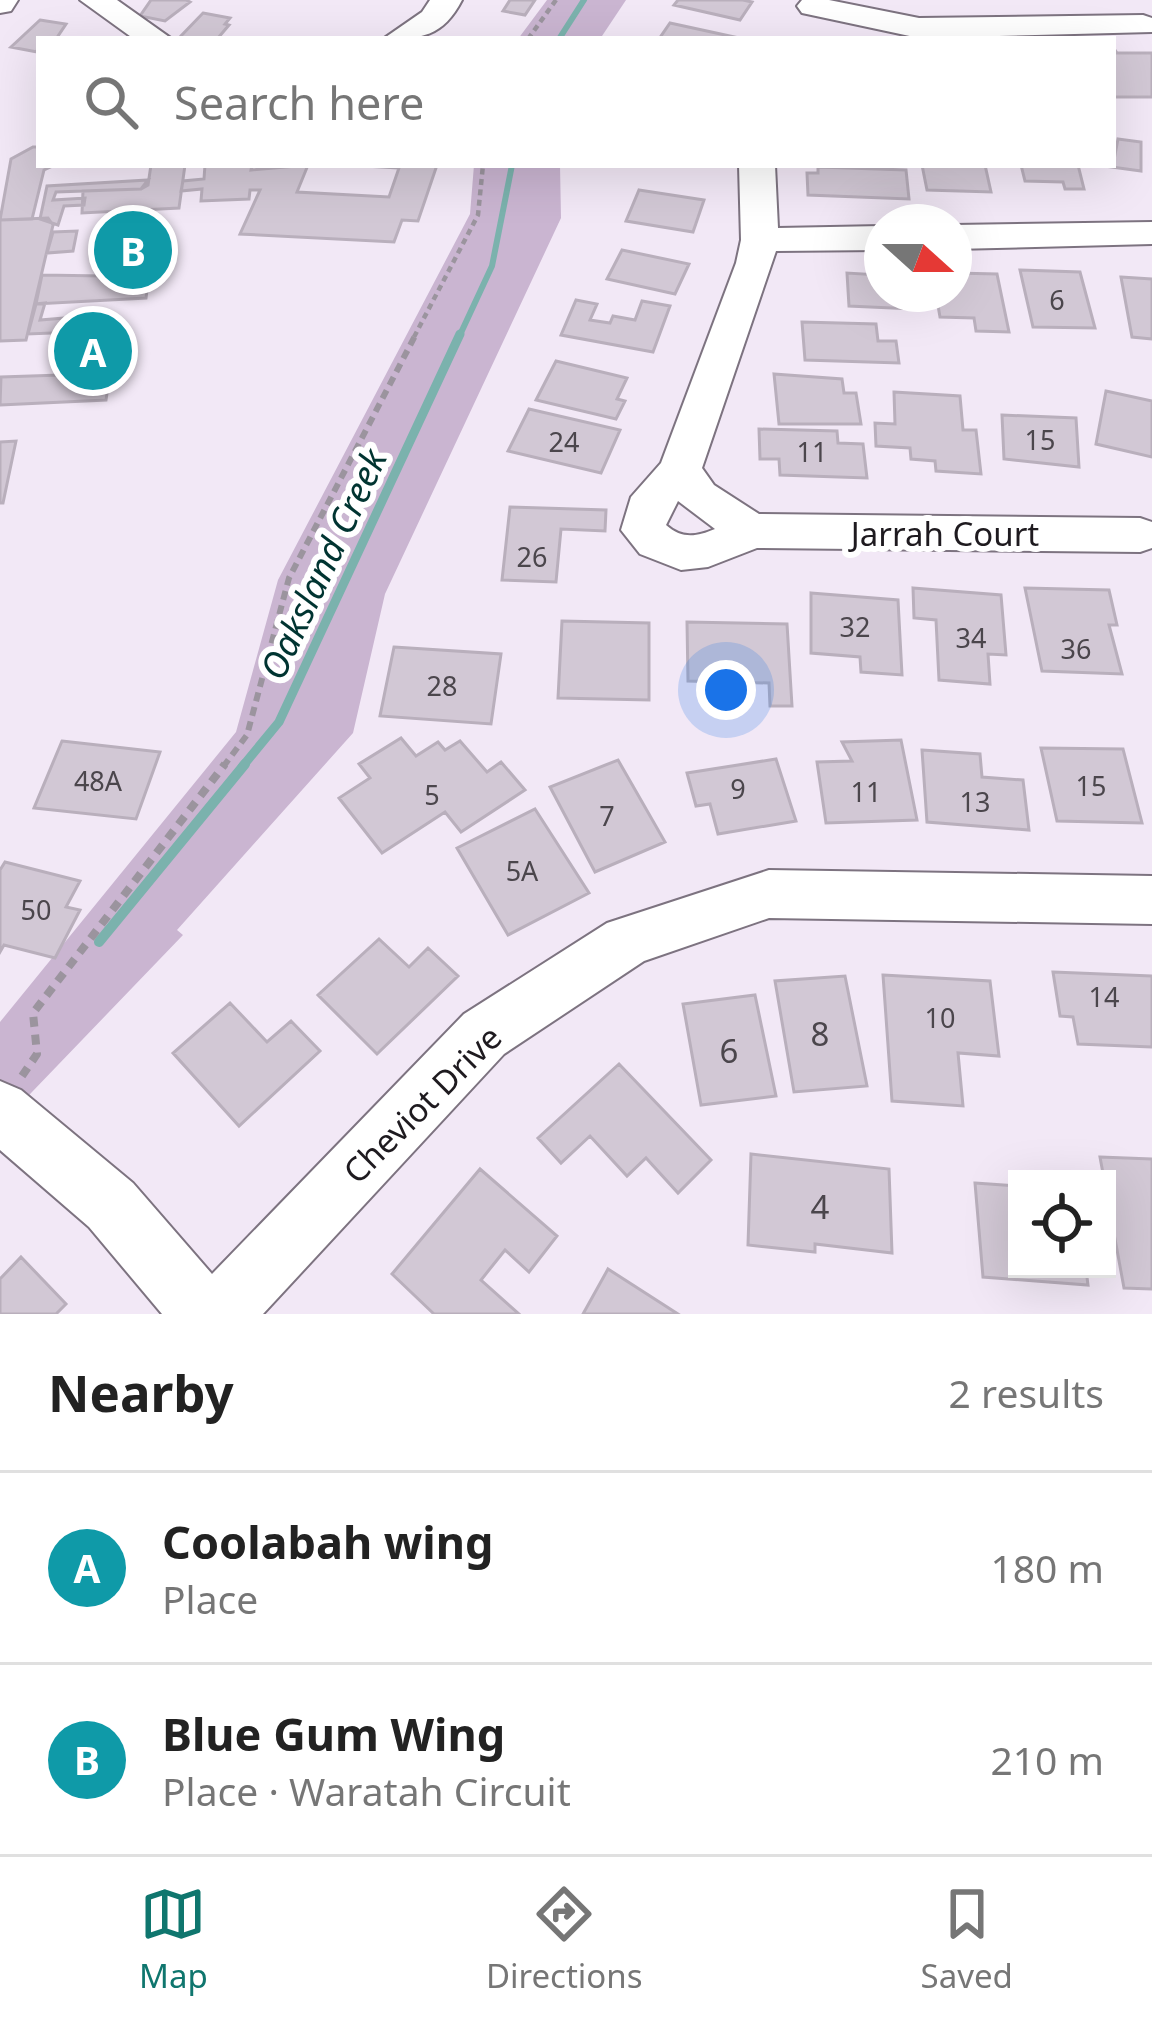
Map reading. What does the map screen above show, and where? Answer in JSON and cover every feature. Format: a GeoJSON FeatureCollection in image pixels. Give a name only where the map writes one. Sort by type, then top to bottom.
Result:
{"type":"FeatureCollection","features":[{"type":"Feature","properties":{"kind":"street"},"geometry":{"type":"LineString","coordinates":[[96,0],[151,36]]}},
{"type":"Feature","properties":{"kind":"street"},"geometry":{"type":"LineString","coordinates":[[405,36],[442,11],[446,0]]}},
{"type":"Feature","properties":{"kind":"street"},"geometry":{"type":"LineString","coordinates":[[796,36],[815,3],[919,28],[1142,25]]}},
{"type":"Feature","properties":{"kind":"street","name":"Jarrah Court"},"geometry":{"type":"LineString","coordinates":[[757,168],[760,240],[680,469],[647,508],[643,530],[655,543],[677,556],[706,554],[751,532],[1140,535]]}},
{"type":"Feature","properties":{"kind":"street"},"geometry":{"type":"LineString","coordinates":[[972,237],[1152,233]]}},
{"type":"Feature","properties":{"kind":"street"},"geometry":{"type":"LineString","coordinates":[[760,240],[864,238]]}},
{"type":"Feature","properties":{"kind":"street"},"geometry":{"type":"LineString","coordinates":[[680,469],[698,496],[751,532]]}},
{"type":"Feature","properties":{"kind":"street","name":"Cheviot Drive"},"geometry":{"type":"LineString","coordinates":[[219,1314],[484,1034],[627,941],[769,894],[1152,901]]}},
{"type":"Feature","properties":{"kind":"street"},"geometry":{"type":"LineString","coordinates":[[5,1111],[111,1205],[204,1314]]}},
{"type":"Feature","properties":{"kind":"path"},"geometry":{"type":"LineString","coordinates":[[529,36],[556,0]]}},
{"type":"Feature","properties":{"kind":"path"},"geometry":{"type":"LineString","coordinates":[[5,1111],[37,1054],[32,1013],[247,735],[289,578],[478,215],[484,168]]}},
{"type":"Feature","properties":{"kind":"shaded area"},"geometry":{"type":"Polygon","coordinates":[[[547,0],[626,0],[602,36],[520,36],[547,0]]]}},
{"type":"Feature","properties":{"kind":"shaded area"},"geometry":{"type":"Polygon","coordinates":[[[474,168],[560,168],[561,218],[385,594],[353,733],[177,930],[183,935],[7,1118],[0,1111],[0,1022],[236,732],[278,580],[470,214],[474,168]]]}},
{"type":"Feature","properties":{"kind":"building"},"geometry":{"type":"Polygon","coordinates":[[[151,0],[190,2],[165,21],[140,16],[151,0]]]}},
{"type":"Feature","properties":{"kind":"building"},"geometry":{"type":"Polygon","coordinates":[[[510,0],[535,0],[525,15],[503,11],[510,0]]]}},
{"type":"Feature","properties":{"kind":"building"},"geometry":{"type":"Polygon","coordinates":[[[678,0],[752,2],[740,20],[674,5],[678,0]]]}},
{"type":"Feature","properties":{"kind":"building"},"geometry":{"type":"Polygon","coordinates":[[[203,13],[230,18],[220,36],[181,36],[203,13]]]}},
{"type":"Feature","properties":{"kind":"building"},"geometry":{"type":"Polygon","coordinates":[[[40,20],[66,24],[58,36],[36,36],[36,52],[11,47],[40,20]]]}},
{"type":"Feature","properties":{"kind":"building"},"geometry":{"type":"Polygon","coordinates":[[[670,23],[730,36],[661,36],[670,23]]]}},
{"type":"Feature","properties":{"kind":"building"},"geometry":{"type":"Polygon","coordinates":[[[1116,52],[1152,53],[1152,97],[1116,97],[1116,52]]]}},
{"type":"Feature","properties":{"kind":"building"},"geometry":{"type":"Polygon","coordinates":[[[1118,139],[1141,142],[1141,171],[1116,168],[1118,139]]]}},
{"type":"Feature","properties":{"kind":"building"},"geometry":{"type":"Polygon","coordinates":[[[36,147],[36,168],[48,168],[32,219],[0,220],[11,159],[36,147]]]}},
{"type":"Feature","properties":{"kind":"building"},"geometry":{"type":"Polygon","coordinates":[[[151,168],[185,168],[179,208],[82,213],[83,191],[148,185],[151,168]]]}},
{"type":"Feature","properties":{"kind":"building"},"geometry":{"type":"Polygon","coordinates":[[[205,168],[307,168],[297,192],[389,197],[399,168],[436,168],[418,221],[402,220],[394,242],[240,234],[260,190],[250,190],[249,199],[201,201],[202,189],[181,191],[183,181],[204,179],[205,168]]]}},
{"type":"Feature","properties":{"kind":"building"},"geometry":{"type":"Polygon","coordinates":[[[818,168],[906,170],[909,199],[808,195],[807,173],[818,173],[818,168]]]}},
{"type":"Feature","properties":{"kind":"building"},"geometry":{"type":"Polygon","coordinates":[[[923,168],[986,168],[991,192],[927,190],[923,168]]]}},
{"type":"Feature","properties":{"kind":"building"},"geometry":{"type":"Polygon","coordinates":[[[1022,168],[1079,168],[1084,189],[1065,189],[1063,182],[1025,181],[1022,168]]]}},
{"type":"Feature","properties":{"kind":"building"},"geometry":{"type":"Polygon","coordinates":[[[148,180],[141,189],[56,192],[53,200],[85,198],[84,205],[64,206],[58,225],[40,219],[47,186],[148,180]]]}},
{"type":"Feature","properties":{"kind":"building"},"geometry":{"type":"Polygon","coordinates":[[[639,190],[704,200],[693,232],[626,221],[639,190]]]}},
{"type":"Feature","properties":{"kind":"building"},"geometry":{"type":"Polygon","coordinates":[[[48,218],[53,225],[26,340],[0,341],[0,220],[48,218]]]}},
{"type":"Feature","properties":{"kind":"building"},"geometry":{"type":"Polygon","coordinates":[[[155,228],[146,298],[36,304],[42,275],[104,276],[111,271],[118,229],[155,228]]]}},
{"type":"Feature","properties":{"kind":"building"},"geometry":{"type":"Polygon","coordinates":[[[77,231],[73,251],[47,253],[53,232],[77,231]]]}},
{"type":"Feature","properties":{"kind":"building"},"geometry":{"type":"Polygon","coordinates":[[[622,250],[689,264],[675,294],[607,279],[622,250]]]}},
{"type":"Feature","properties":{"kind":"building"},"geometry":{"type":"Polygon","coordinates":[[[1020,270],[1080,272],[1095,328],[1033,327],[1020,270]]]}},
{"type":"Feature","properties":{"kind":"building"},"geometry":{"type":"Polygon","coordinates":[[[847,273],[864,274],[864,307],[849,306],[847,273]]]}},
{"type":"Feature","properties":{"kind":"building"},"geometry":{"type":"Polygon","coordinates":[[[972,273],[997,274],[1009,332],[976,331],[974,318],[940,317],[939,312],[972,312],[972,273]]]}},
{"type":"Feature","properties":{"kind":"building"},"geometry":{"type":"Polygon","coordinates":[[[1121,277],[1152,279],[1152,339],[1132,337],[1121,277]]]}},
{"type":"Feature","properties":{"kind":"building"},"geometry":{"type":"Polygon","coordinates":[[[576,300],[597,304],[590,320],[610,323],[613,316],[635,320],[642,301],[670,306],[653,352],[561,335],[576,300]]]}},
{"type":"Feature","properties":{"kind":"building"},"geometry":{"type":"Polygon","coordinates":[[[45,303],[40,320],[89,316],[88,321],[78,322],[76,332],[28,334],[36,304],[45,303]]]}},
{"type":"Feature","properties":{"kind":"building"},"geometry":{"type":"Polygon","coordinates":[[[118,319],[106,400],[0,405],[1,377],[61,375],[69,370],[78,322],[118,319]]]}},
{"type":"Feature","properties":{"kind":"building"},"geometry":{"type":"Polygon","coordinates":[[[802,322],[876,324],[878,341],[896,341],[899,363],[805,360],[802,322]]]}},
{"type":"Feature","properties":{"kind":"building"},"geometry":{"type":"Polygon","coordinates":[[[556,361],[627,378],[617,399],[625,401],[616,419],[536,400],[556,361]]]}},
{"type":"Feature","properties":{"kind":"building"},"geometry":{"type":"Polygon","coordinates":[[[774,374],[842,379],[844,393],[856,393],[861,424],[779,424],[774,374]]]}},
{"type":"Feature","properties":{"kind":"building"},"geometry":{"type":"Polygon","coordinates":[[[1106,391],[1152,401],[1152,457],[1096,444],[1106,391]]]}},
{"type":"Feature","properties":{"kind":"building"},"geometry":{"type":"Polygon","coordinates":[[[894,392],[960,396],[963,430],[976,430],[981,474],[936,471],[935,461],[911,459],[910,448],[876,446],[875,423],[895,424],[894,392]]]}},
{"type":"Feature","properties":{"kind":"building"},"geometry":{"type":"Polygon","coordinates":[[[529,409],[620,430],[601,473],[508,451],[529,409]]]}},
{"type":"Feature","properties":{"kind":"building"},"geometry":{"type":"Polygon","coordinates":[[[1002,415],[1076,418],[1079,467],[1004,459],[1002,415]]]}},
{"type":"Feature","properties":{"kind":"building"},"geometry":{"type":"Polygon","coordinates":[[[759,429],[837,431],[838,443],[863,444],[867,478],[780,475],[779,459],[760,459],[759,429]]]}},
{"type":"Feature","properties":{"kind":"building"},"geometry":{"type":"Polygon","coordinates":[[[16,441],[3,503],[0,503],[0,442],[16,441]]]}},
{"type":"Feature","properties":{"kind":"building"},"geometry":{"type":"Polygon","coordinates":[[[510,507],[606,510],[605,531],[561,529],[556,582],[502,580],[510,507]]]}},
{"type":"Feature","properties":{"kind":"building"},"geometry":{"type":"Polygon","coordinates":[[[913,588],[1001,595],[1006,655],[988,654],[990,684],[939,680],[936,620],[914,618],[913,588]]]}},
{"type":"Feature","properties":{"kind":"building"},"geometry":{"type":"Polygon","coordinates":[[[1025,588],[1109,590],[1117,625],[1109,625],[1122,674],[1042,671],[1025,588]]]}},
{"type":"Feature","properties":{"kind":"building"},"geometry":{"type":"Polygon","coordinates":[[[811,593],[898,600],[902,675],[861,672],[860,657],[811,653],[811,593]]]}},
{"type":"Feature","properties":{"kind":"building"},"geometry":{"type":"Polygon","coordinates":[[[562,621],[649,623],[649,700],[558,698],[562,621]]]}},
{"type":"Feature","properties":{"kind":"building"},"geometry":{"type":"Polygon","coordinates":[[[687,622],[787,624],[792,706],[770,706],[769,683],[688,681],[687,622]]]}},
{"type":"Feature","properties":{"kind":"building"},"geometry":{"type":"Polygon","coordinates":[[[394,647],[501,654],[491,724],[380,716],[394,647]]]}},
{"type":"Feature","properties":{"kind":"building"},"geometry":{"type":"Polygon","coordinates":[[[401,738],[416,756],[438,742],[445,750],[460,741],[487,772],[501,762],[525,790],[461,832],[445,812],[382,853],[339,798],[370,778],[359,764],[401,738]]]}},
{"type":"Feature","properties":{"kind":"building"},"geometry":{"type":"Polygon","coordinates":[[[901,740],[917,820],[826,823],[817,762],[852,761],[842,742],[901,740]]]}},
{"type":"Feature","properties":{"kind":"building"},"geometry":{"type":"Polygon","coordinates":[[[62,741],[160,752],[136,819],[34,808],[62,741]]]}},
{"type":"Feature","properties":{"kind":"building"},"geometry":{"type":"Polygon","coordinates":[[[1041,748],[1123,749],[1142,823],[1057,821],[1041,748]]]}},
{"type":"Feature","properties":{"kind":"building"},"geometry":{"type":"Polygon","coordinates":[[[922,750],[980,754],[982,777],[1023,780],[1029,830],[927,822],[922,750]]]}},
{"type":"Feature","properties":{"kind":"building"},"geometry":{"type":"Polygon","coordinates":[[[776,759],[796,821],[718,834],[710,804],[696,806],[687,773],[776,759]]]}},
{"type":"Feature","properties":{"kind":"building"},"geometry":{"type":"Polygon","coordinates":[[[618,760],[665,842],[595,872],[550,787],[618,760]]]}},
{"type":"Feature","properties":{"kind":"building"},"geometry":{"type":"Polygon","coordinates":[[[535,809],[589,893],[508,935],[457,848],[535,809]]]}},
{"type":"Feature","properties":{"kind":"building"},"geometry":{"type":"Polygon","coordinates":[[[5,862],[80,881],[66,907],[80,910],[55,958],[4,945],[0,952],[0,870],[5,862]]]}},
{"type":"Feature","properties":{"kind":"building"},"geometry":{"type":"Polygon","coordinates":[[[379,939],[409,967],[428,948],[458,976],[377,1054],[318,995],[379,939]]]}},
{"type":"Feature","properties":{"kind":"building"},"geometry":{"type":"Polygon","coordinates":[[[1053,972],[1152,976],[1152,1047],[1078,1044],[1073,1017],[1060,1016],[1053,972]]]}},
{"type":"Feature","properties":{"kind":"building"},"geometry":{"type":"Polygon","coordinates":[[[883,975],[990,981],[999,1056],[958,1053],[963,1106],[892,1101],[883,975]]]}},
{"type":"Feature","properties":{"kind":"building"},"geometry":{"type":"Polygon","coordinates":[[[845,976],[867,1086],[794,1092],[775,981],[845,976]]]}},
{"type":"Feature","properties":{"kind":"building"},"geometry":{"type":"Polygon","coordinates":[[[755,995],[776,1096],[701,1105],[683,1004],[755,995]]]}},
{"type":"Feature","properties":{"kind":"building"},"geometry":{"type":"Polygon","coordinates":[[[230,1003],[267,1042],[291,1021],[320,1051],[239,1126],[173,1053],[230,1003]]]}},
{"type":"Feature","properties":{"kind":"building"},"geometry":{"type":"Polygon","coordinates":[[[619,1064],[711,1160],[678,1193],[646,1158],[627,1176],[590,1136],[561,1163],[538,1138],[619,1064]]]}},
{"type":"Feature","properties":{"kind":"building"},"geometry":{"type":"Polygon","coordinates":[[[751,1154],[889,1169],[892,1253],[815,1244],[815,1252],[748,1245],[751,1154]]]}},
{"type":"Feature","properties":{"kind":"building"},"geometry":{"type":"Polygon","coordinates":[[[1100,1157],[1152,1159],[1152,1289],[1124,1288],[1116,1244],[1116,1170],[1102,1170],[1100,1157]]]}},
{"type":"Feature","properties":{"kind":"building"},"geometry":{"type":"Polygon","coordinates":[[[480,1169],[557,1236],[529,1272],[505,1250],[481,1280],[519,1314],[434,1314],[392,1274],[480,1169]]]}},
{"type":"Feature","properties":{"kind":"building"},"geometry":{"type":"Polygon","coordinates":[[[975,1183],[1008,1185],[1008,1278],[1087,1278],[1088,1285],[983,1277],[975,1183]]]}},
{"type":"Feature","properties":{"kind":"building"},"geometry":{"type":"Polygon","coordinates":[[[21,1257],[66,1304],[56,1314],[0,1314],[0,1279],[21,1257]]]}},
{"type":"Feature","properties":{"kind":"building"},"geometry":{"type":"Polygon","coordinates":[[[608,1269],[678,1314],[583,1314],[608,1269]]]}},
{"type":"Feature","properties":{"kind":"waterway","name":"Oaksland Creek"},"geometry":{"type":"LineString","coordinates":[[561,36],[584,0]]}},
{"type":"Feature","properties":{"kind":"waterway","name":"Oaksland Creek"},"geometry":{"type":"LineString","coordinates":[[459,337],[492,266],[511,168]]}},
{"type":"Feature","properties":{"kind":"waterway","name":"Oaksland Creek"},"geometry":{"type":"LineString","coordinates":[[242,767],[279,722],[460,334]]}},
{"type":"Feature","properties":{"kind":"waterway","name":"Oaksland Creek"},"geometry":{"type":"LineString","coordinates":[[99,942],[245,764]]}},
{"type":"Feature","properties":{"kind":"place","name":"Blue Gum Wing"},"geometry":{"type":"Point","coordinates":[133,250]}},
{"type":"Feature","properties":{"kind":"place","name":"Coolabah wing"},"geometry":{"type":"Point","coordinates":[93,351]}}]}
